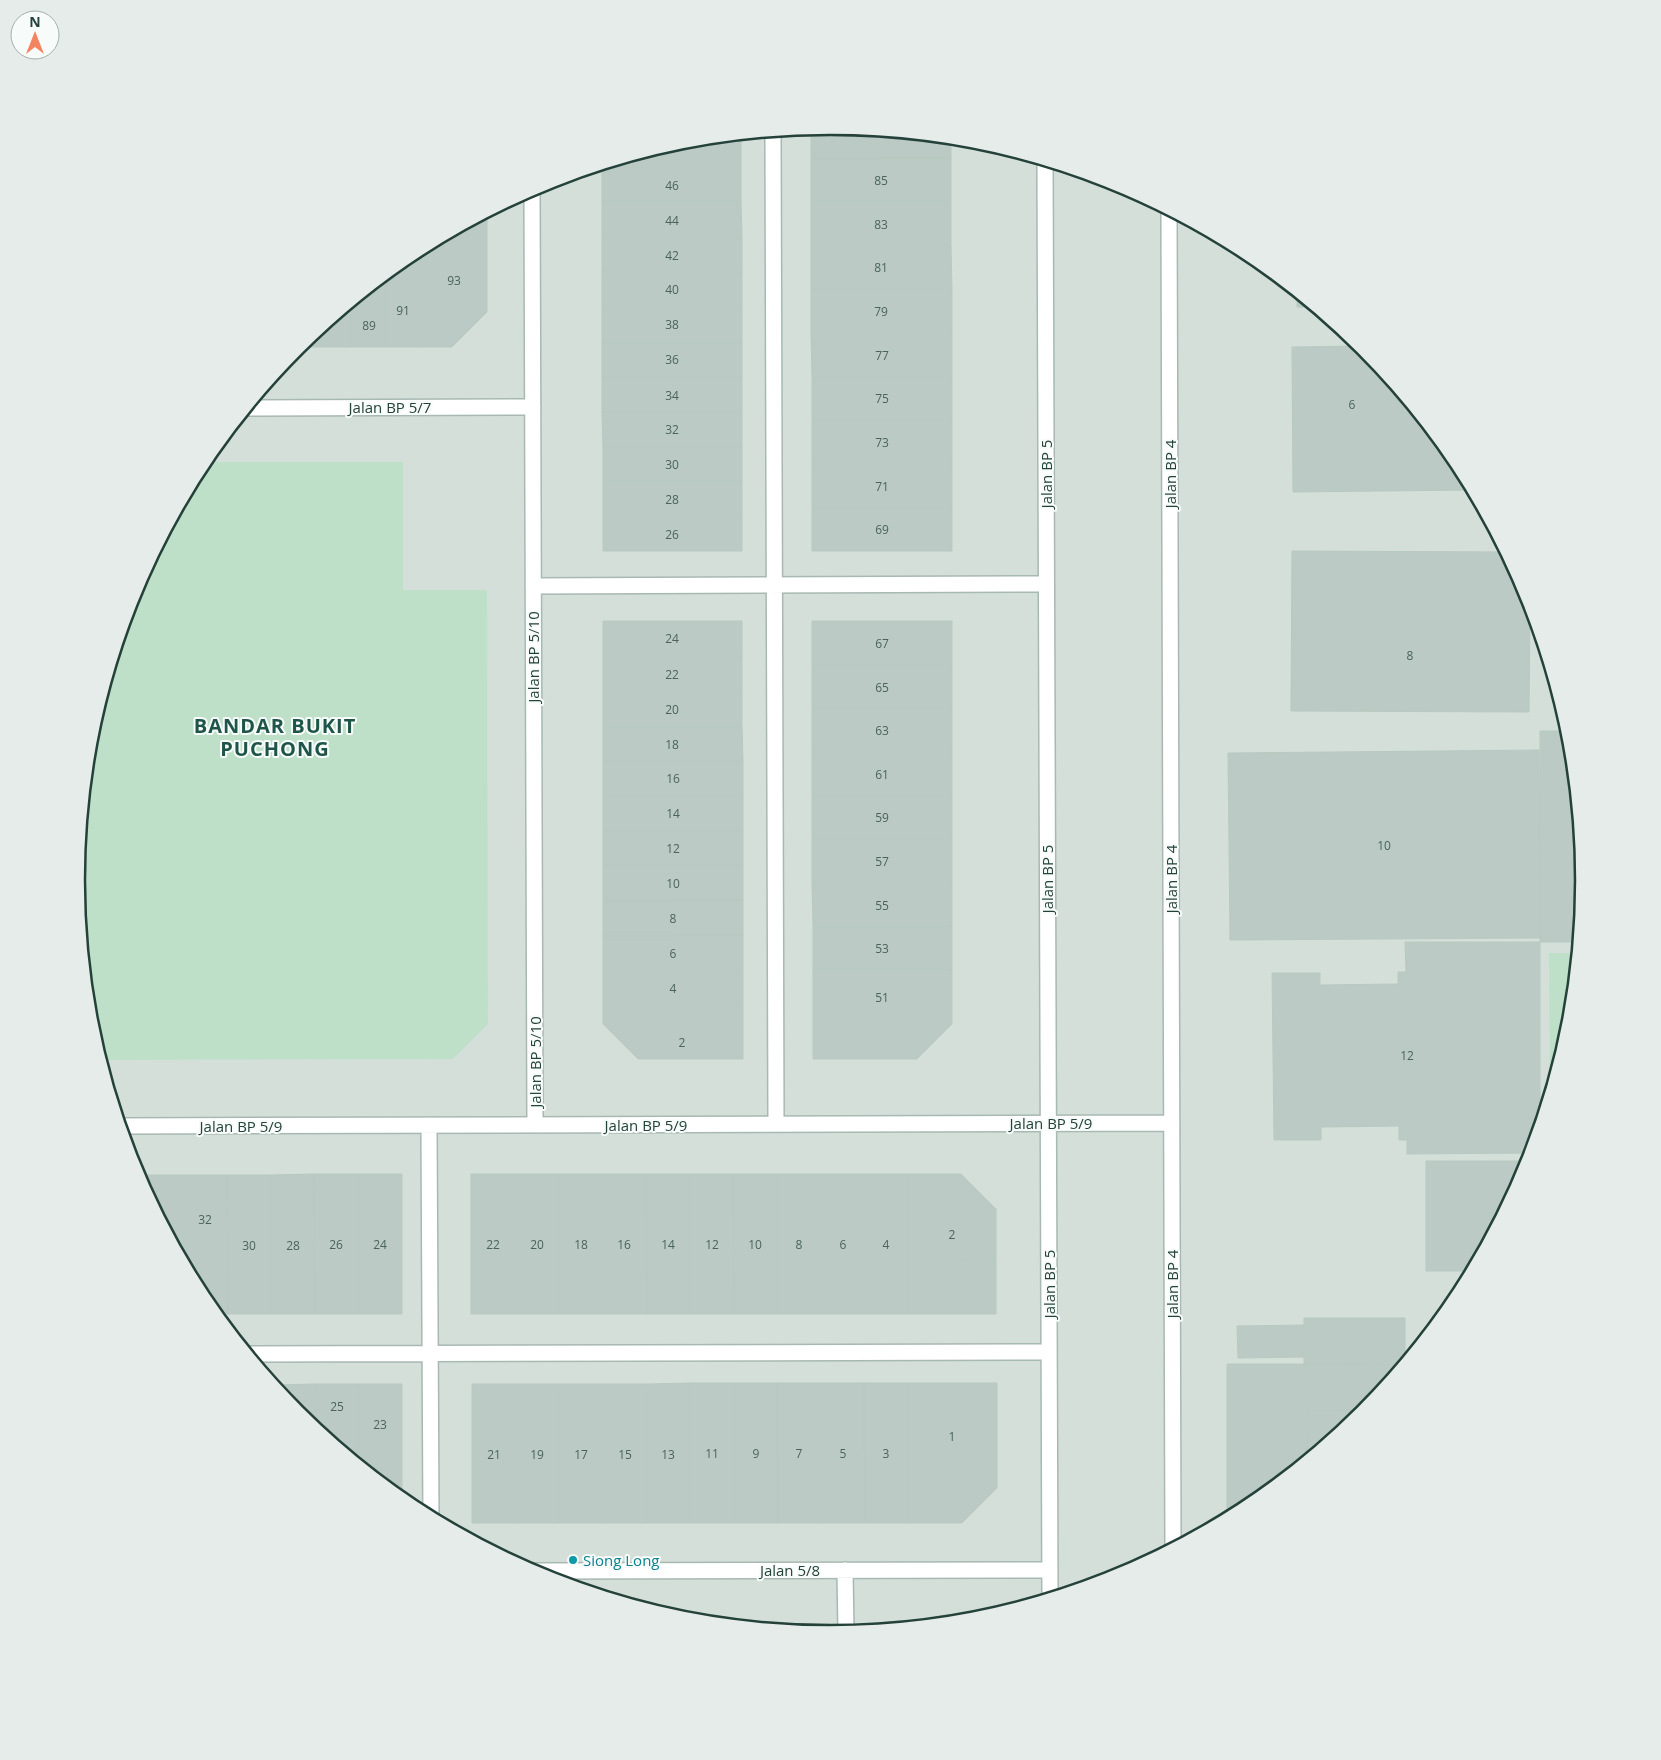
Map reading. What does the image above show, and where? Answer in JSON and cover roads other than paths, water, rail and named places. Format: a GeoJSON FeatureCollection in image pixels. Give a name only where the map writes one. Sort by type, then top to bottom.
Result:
{"type":"FeatureCollection","features":[{"type":"Feature","properties":{"kind":"street"},"geometry":{"type":"LineString","coordinates":[[773,137],[776,1124]]}},
{"type":"Feature","properties":{"kind":"street","name":"Jalan BP 5"},"geometry":{"type":"LineString","coordinates":[[1045,167],[1050,1592]]}},
{"type":"Feature","properties":{"kind":"street","name":"Jalan BP 5/10"},"geometry":{"type":"LineString","coordinates":[[532,197],[535,1125]]}},
{"type":"Feature","properties":{"kind":"street","name":"Jalan BP 4"},"geometry":{"type":"LineString","coordinates":[[1169,216],[1173,1542]]}},
{"type":"Feature","properties":{"kind":"street","name":"Jalan BP 5/7"},"geometry":{"type":"LineString","coordinates":[[254,408],[533,407]]}},
{"type":"Feature","properties":{"kind":"street"},"geometry":{"type":"LineString","coordinates":[[533,586],[1046,584]]}},
{"type":"Feature","properties":{"kind":"street","name":"Jalan BP 5/9"},"geometry":{"type":"LineString","coordinates":[[127,1126],[1172,1123]]}},
{"type":"Feature","properties":{"kind":"street"},"geometry":{"type":"LineString","coordinates":[[430,1125],[430,1509]]}},
{"type":"Feature","properties":{"kind":"street"},"geometry":{"type":"LineString","coordinates":[[255,1354],[1049,1352]]}},
{"type":"Feature","properties":{"kind":"street"},"geometry":{"type":"LineString","coordinates":[[845,1570],[846,1625]]}},
{"type":"Feature","properties":{"kind":"street","name":"Jalan 5/8"},"geometry":{"type":"LineString","coordinates":[[550,1571],[1050,1570]]}},
{"type":"Feature","properties":{"kind":"place","name":"Siong Long"},"geometry":{"type":"Point","coordinates":[573,1560]}},
{"type":"Feature","properties":{"kind":"district","name":"BANDAR BUKIT PUCHONG"},"geometry":{"type":"Point","coordinates":[275,736]}}]}
